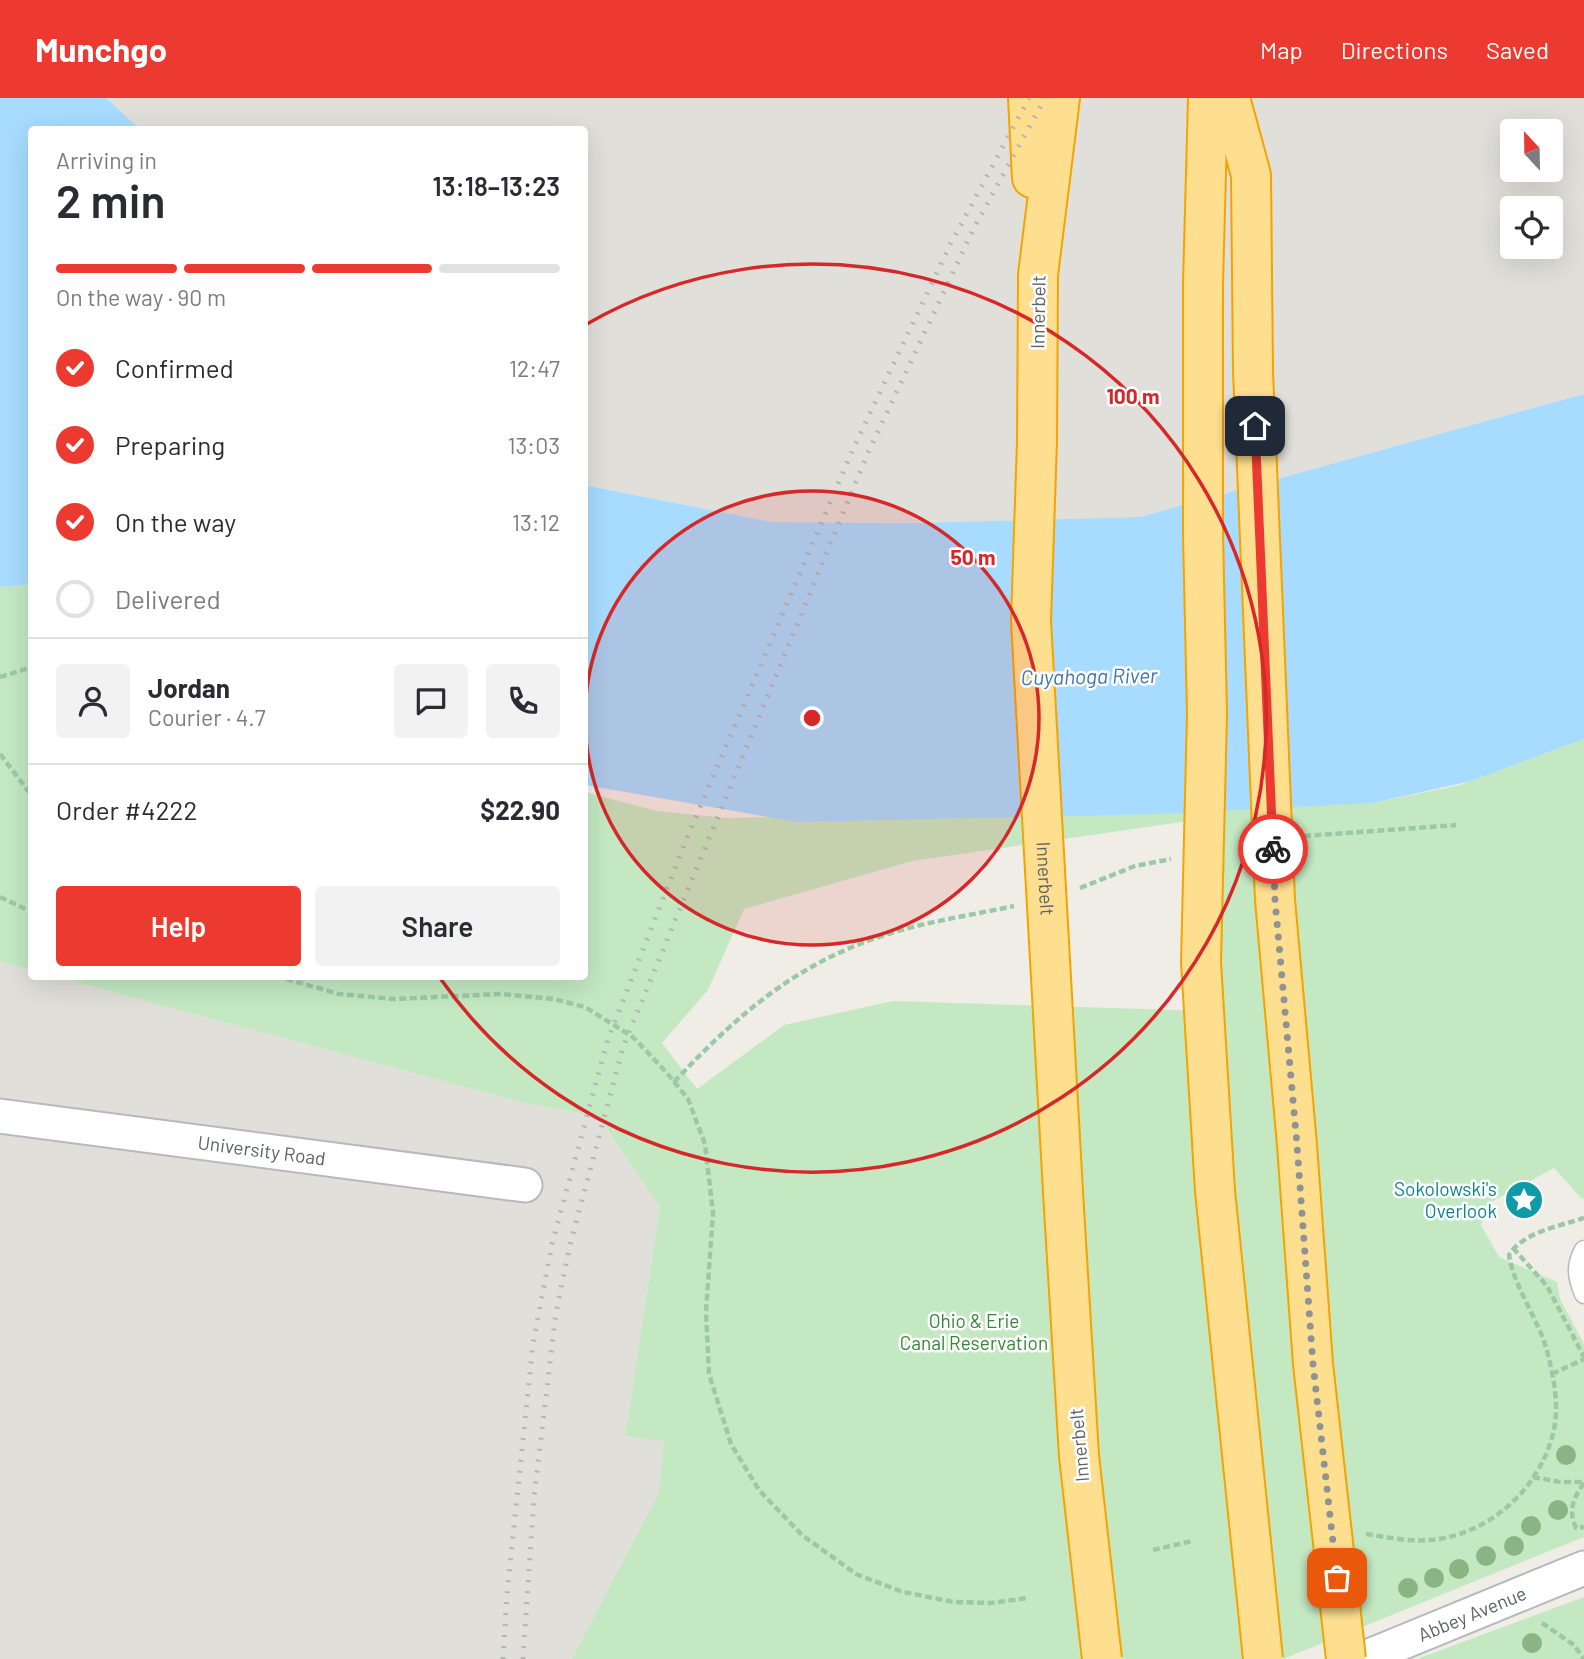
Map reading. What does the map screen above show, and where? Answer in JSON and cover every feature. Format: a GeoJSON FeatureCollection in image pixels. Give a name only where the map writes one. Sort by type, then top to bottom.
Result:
{"type":"FeatureCollection","features":[{"type":"Feature","properties":{"kind":"highway"},"geometry":{"type":"LineString","coordinates":[[1028,98],[1038,275]]}},
{"type":"Feature","properties":{"kind":"highway","name":"Innerbelt"},"geometry":{"type":"LineString","coordinates":[[1059,98],[1038,275],[1037,441],[1031,621],[1079,1456],[1102,1659]]}},
{"type":"Feature","properties":{"kind":"highway"},"geometry":{"type":"LineString","coordinates":[[1208,98],[1203,284],[1203,534],[1207,714],[1201,962],[1215,1191],[1262,1659]]}},
{"type":"Feature","properties":{"kind":"highway"},"geometry":{"type":"LineString","coordinates":[[1230,98],[1251,175],[1253,371],[1275,900],[1313,1364],[1346,1659]]}},
{"type":"Feature","properties":{"kind":"highway"},"geometry":{"type":"LineString","coordinates":[[1078,1659],[1079,1456]]}},
{"type":"Feature","properties":{"kind":"street","name":"University Road"},"geometry":{"type":"LineString","coordinates":[[0,1116],[525,1185]]}},
{"type":"Feature","properties":{"kind":"street","name":"Abbey Avenue"},"geometry":{"type":"LineString","coordinates":[[1362,1659],[1584,1568]]}},
{"type":"Feature","properties":{"kind":"lane"},"geometry":{"type":"LineString","coordinates":[[1584,1250],[1577,1265],[1577,1275],[1584,1294]]}},
{"type":"Feature","properties":{"kind":"path"},"geometry":{"type":"LineString","coordinates":[[0,677],[28,668]]}},
{"type":"Feature","properties":{"kind":"path"},"geometry":{"type":"LineString","coordinates":[[0,754],[28,791]]}},
{"type":"Feature","properties":{"kind":"path"},"geometry":{"type":"LineString","coordinates":[[0,897],[28,910]]}},
{"type":"Feature","properties":{"kind":"path"},"geometry":{"type":"LineString","coordinates":[[290,980],[338,994],[394,999],[501,994],[554,999],[584,1007],[633,1037],[688,1099],[705,1144],[713,1213],[706,1312],[709,1374],[731,1444],[759,1490],[802,1535],[856,1574],[903,1592],[954,1602],[990,1603],[1028,1598]]}},
{"type":"Feature","properties":{"kind":"path"},"geometry":{"type":"LineString","coordinates":[[1362,1534],[1416,1540],[1458,1535],[1491,1519],[1510,1505],[1533,1477],[1545,1458],[1554,1428],[1555,1391],[1548,1352],[1511,1270],[1509,1255],[1513,1248],[1536,1234],[1584,1218]]}},
{"type":"Feature","properties":{"kind":"path"},"geometry":{"type":"LineString","coordinates":[[1513,1248],[1547,1286],[1584,1358],[1552,1374]]}},
{"type":"Feature","properties":{"kind":"path"},"geometry":{"type":"LineString","coordinates":[[1533,1477],[1584,1483]]}},
{"type":"Feature","properties":{"kind":"path"},"geometry":{"type":"LineString","coordinates":[[1584,1483],[1572,1501],[1572,1519],[1576,1528],[1584,1527]]}},
{"type":"Feature","properties":{"kind":"path"},"geometry":{"type":"LineString","coordinates":[[1153,1550],[1192,1541]]}},
{"type":"Feature","properties":{"kind":"path"},"geometry":{"type":"LineString","coordinates":[[1542,1623],[1574,1644],[1584,1659]]}},
{"type":"Feature","properties":{"kind":"shaded area"},"geometry":{"type":"Polygon","coordinates":[[[106,98],[1584,98],[1584,394],[1140,517],[917,523],[772,522],[588,486],[588,126],[137,126],[106,98]]]}},
{"type":"Feature","properties":{"kind":"shaded area"},"geometry":{"type":"Polygon","coordinates":[[[0,961],[28,969],[28,980],[68,980],[521,1102],[599,1117],[660,1207],[625,1435],[664,1441],[659,1492],[572,1659],[0,1659],[0,961]]]}},
{"type":"Feature","properties":{"kind":"green space"},"geometry":{"type":"Polygon","coordinates":[[[28,584],[28,969],[0,961],[0,587],[28,584]]]}},
{"type":"Feature","properties":{"kind":"green space","name":"Ohio & Erie Canal Reservation"},"geometry":{"type":"Polygon","coordinates":[[[1584,739],[1584,1198],[1582,1199],[1554,1168],[1489,1203],[1481,1225],[1499,1257],[1557,1282],[1560,1299],[1584,1344],[1584,1537],[1283,1659],[572,1659],[659,1492],[664,1441],[625,1436],[660,1207],[599,1117],[521,1102],[68,980],[588,980],[588,793],[657,811],[726,818],[1373,803],[1460,785],[1584,739]],[[1202,819],[912,861],[744,909],[708,990],[662,1043],[697,1089],[784,1025],[893,1001],[1208,1011],[1202,819]]]}},
{"type":"Feature","properties":{"kind":"green space"},"geometry":{"type":"Polygon","coordinates":[[[1584,1597],[1584,1659],[1417,1659],[1584,1597]]]}},
{"type":"Feature","properties":{"kind":"water"},"geometry":{"type":"Polygon","coordinates":[[[0,98],[106,98],[137,126],[28,126],[28,584],[0,587],[0,98]]]}},
{"type":"Feature","properties":{"kind":"water","name":"Cuyahoga River"},"geometry":{"type":"Polygon","coordinates":[[[1584,394],[1584,739],[1471,781],[1373,803],[1159,814],[797,822],[588,786],[588,486],[772,522],[917,523],[1140,517],[1584,394]]]}},
{"type":"Feature","properties":{"kind":"railway"},"geometry":{"type":"LineString","coordinates":[[503,1659],[507,1594],[533,1344],[552,1244],[608,1039],[686,840],[853,449],[951,243],[1029,98]]}},
{"type":"Feature","properties":{"kind":"railway"},"geometry":{"type":"LineString","coordinates":[[523,1659],[534,1497],[556,1312],[570,1245],[623,1047],[867,455],[973,230],[1045,98]]}},
{"type":"Feature","properties":{"kind":"way so far"},"geometry":{"type":"LineString","coordinates":[[1273,849],[1313,1364],[1337,1578]]}},
{"type":"Feature","properties":{"kind":"place","name":"Sokolowski's Overlook"},"geometry":{"type":"Point","coordinates":[1524,1200]}},
{"type":"Feature","properties":{"kind":"route"},"geometry":{"type":"LineString","coordinates":[[1255,426],[1273,849]]}}]}
